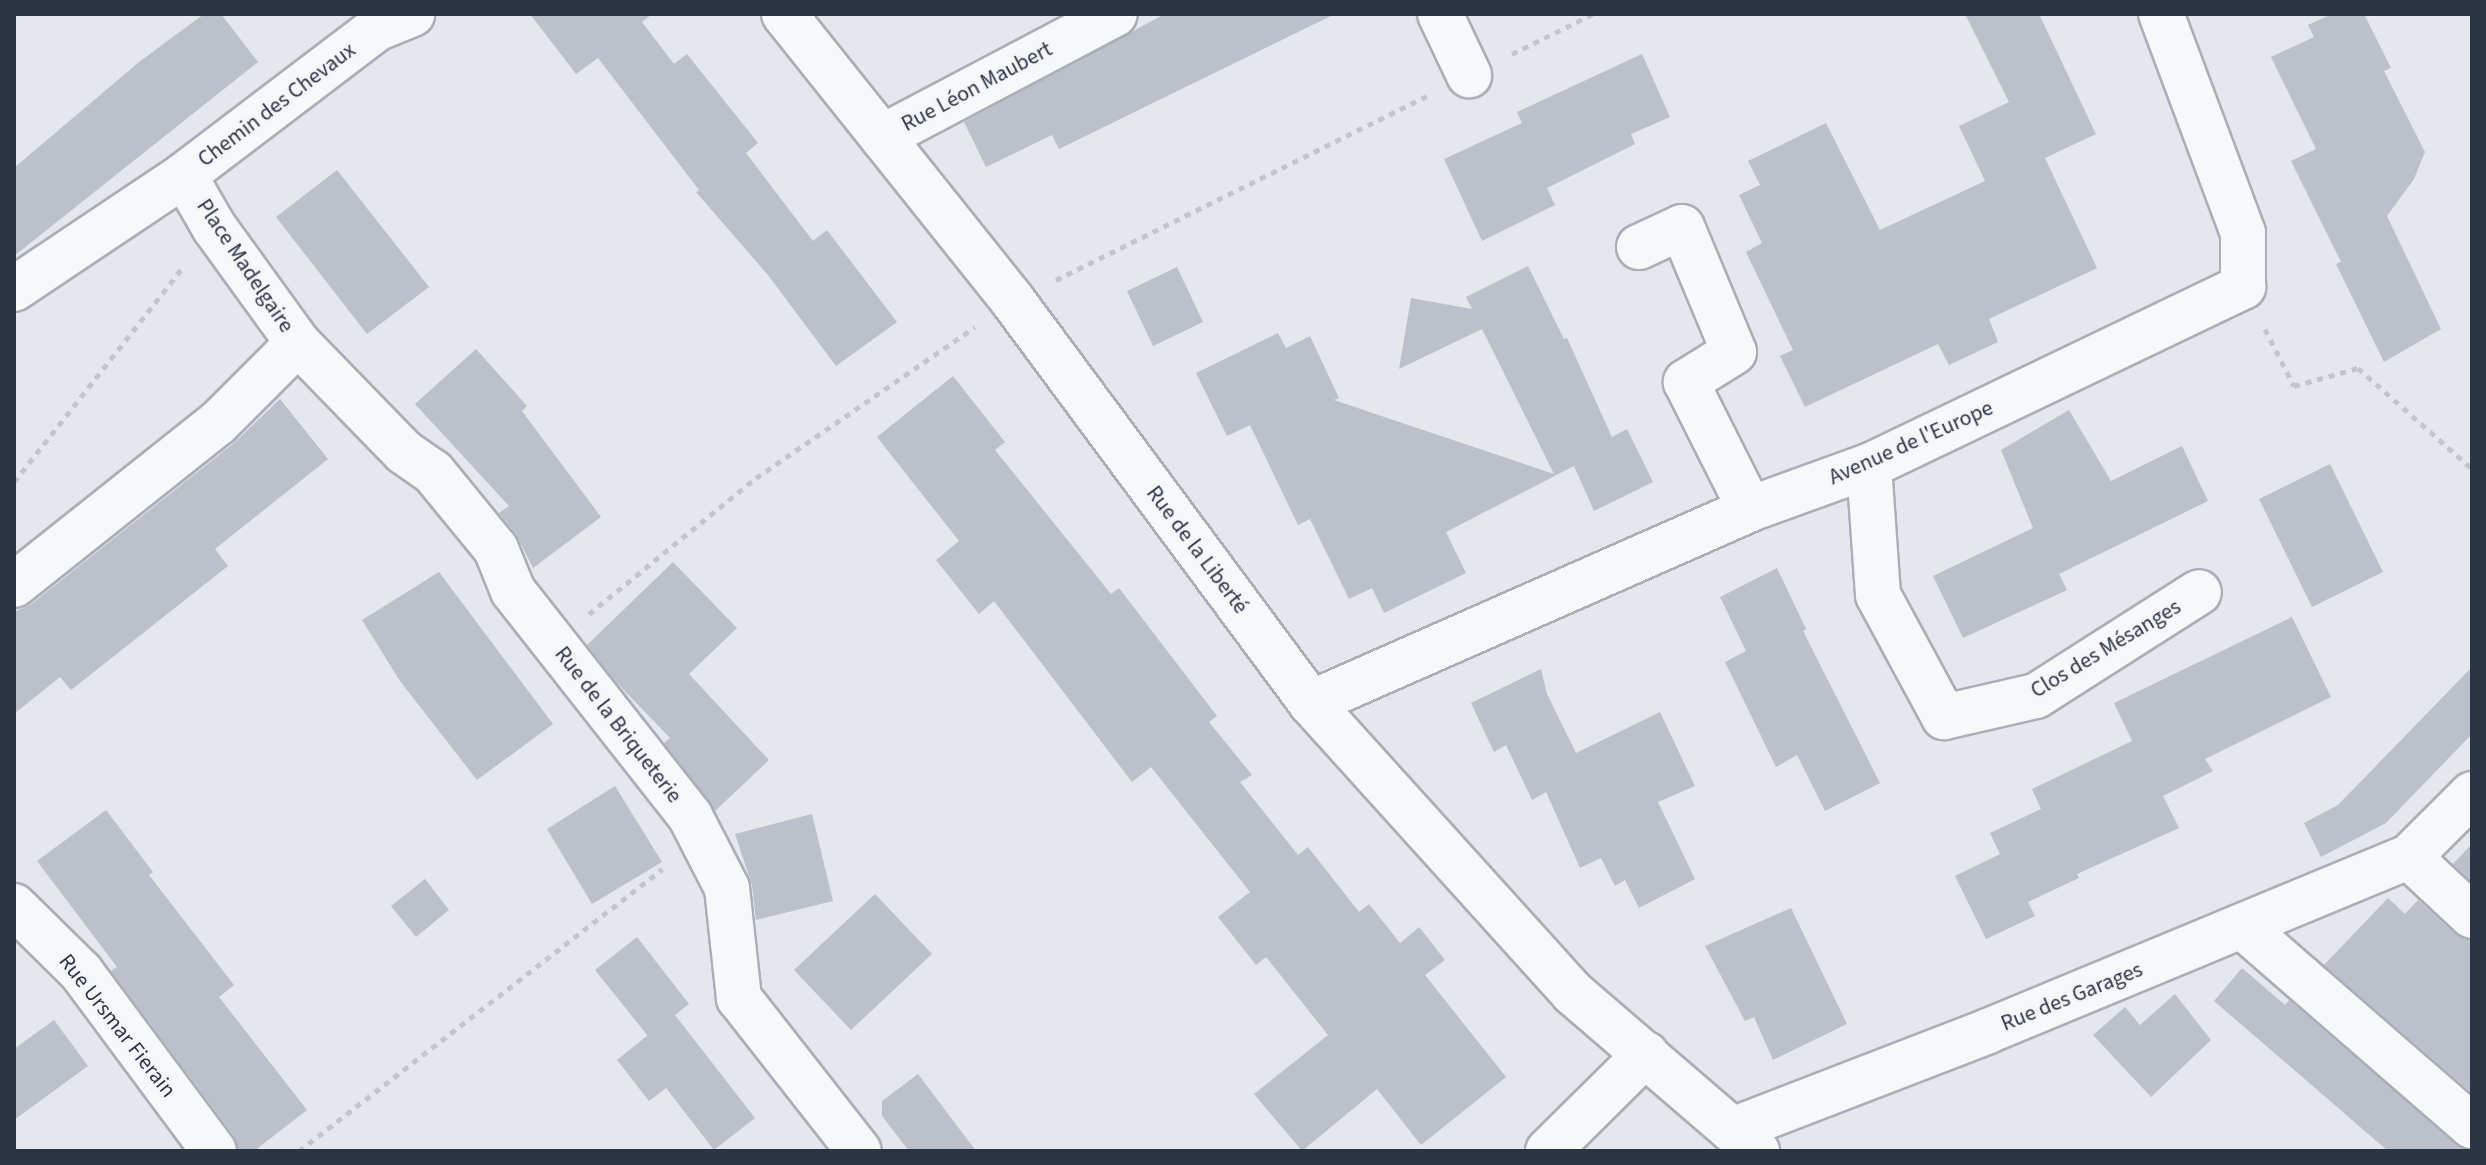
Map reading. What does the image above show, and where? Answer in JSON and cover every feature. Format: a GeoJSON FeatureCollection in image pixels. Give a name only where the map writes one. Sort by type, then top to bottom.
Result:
{"type":"FeatureCollection","features":[{"type":"Feature","properties":{"kind":"street","name":"Chemin des Chevaux"},"geometry":{"type":"LineString","coordinates":[[184,175],[378,28],[412,14]]}},
{"type":"Feature","properties":{"kind":"street","name":"Rue de la Liberté"},"geometry":{"type":"LineString","coordinates":[[784,14],[1013,301],[1311,703],[1573,993],[1744,1140]]}},
{"type":"Feature","properties":{"kind":"street","name":"Rue Léon Maubert"},"geometry":{"type":"LineString","coordinates":[[882,137],[1115,14]]}},
{"type":"Feature","properties":{"kind":"street"},"geometry":{"type":"LineString","coordinates":[[1440,14],[1469,75]]}},
{"type":"Feature","properties":{"kind":"street"},"geometry":{"type":"LineString","coordinates":[[2161,14],[2243,233],[2243,287]]}},
{"type":"Feature","properties":{"kind":"street","name":"Place Madelgaire"},"geometry":{"type":"LineString","coordinates":[[14,289],[184,175],[214,227],[298,343],[218,423],[17,577]]}},
{"type":"Feature","properties":{"kind":"street"},"geometry":{"type":"LineString","coordinates":[[1639,247],[1682,227],[1734,352],[1686,382],[1750,509]]}},
{"type":"Feature","properties":{"kind":"street","name":"Avenue de l'Europe"},"geometry":{"type":"LineString","coordinates":[[1311,703],[1750,509],[1869,466],[2243,287]]}},
{"type":"Feature","properties":{"kind":"street","name":"Rue de la Briqueterie"},"geometry":{"type":"LineString","coordinates":[[298,343],[404,452],[433,472],[496,549],[513,591],[690,816],[727,888],[739,998],[859,1151]]}},
{"type":"Feature","properties":{"kind":"street","name":"Clos des Mésanges"},"geometry":{"type":"LineString","coordinates":[[1869,466],[1878,595],[1944,717],[2036,696],[2199,592]]}},
{"type":"Feature","properties":{"kind":"street","name":"Rue des Garages"},"geometry":{"type":"LineString","coordinates":[[1744,1140],[2409,857],[2472,794]]}},
{"type":"Feature","properties":{"kind":"street"},"geometry":{"type":"LineString","coordinates":[[2409,857],[2472,916]]}},
{"type":"Feature","properties":{"kind":"street","name":"Rue Ursmar Fierain"},"geometry":{"type":"LineString","coordinates":[[14,906],[81,972],[214,1151]]}},
{"type":"Feature","properties":{"kind":"street"},"geometry":{"type":"LineString","coordinates":[[2244,928],[2472,1126]]}},
{"type":"Feature","properties":{"kind":"street"},"geometry":{"type":"LineString","coordinates":[[1548,1151],[1646,1054]]}},
{"type":"Feature","properties":{"kind":"path"},"geometry":{"type":"LineString","coordinates":[[554,642],[756,478],[1013,301],[1593,14]]}},
{"type":"Feature","properties":{"kind":"path"},"geometry":{"type":"LineString","coordinates":[[14,482],[214,227]]}},
{"type":"Feature","properties":{"kind":"path"},"geometry":{"type":"LineString","coordinates":[[2243,287],[2294,386],[2358,368],[2472,469]]}},
{"type":"Feature","properties":{"kind":"path"},"geometry":{"type":"LineString","coordinates":[[299,1151],[702,840]]}},
{"type":"Feature","properties":{"kind":"building"},"geometry":{"type":"Polygon","coordinates":[[[204,14],[221,14],[258,62],[14,256],[14,168],[139,62],[204,14]]]}},
{"type":"Feature","properties":{"kind":"building"},"geometry":{"type":"Polygon","coordinates":[[[530,14],[652,14],[642,22],[674,64],[687,54],[758,143],[746,153],[813,241],[827,230],[897,322],[836,366],[768,275],[696,192],[699,190],[598,58],[576,74],[530,14]]]}},
{"type":"Feature","properties":{"kind":"building"},"geometry":{"type":"Polygon","coordinates":[[[1165,14],[1335,14],[1059,149],[1052,135],[986,167],[964,122],[1165,14]]]}},
{"type":"Feature","properties":{"kind":"building"},"geometry":{"type":"Polygon","coordinates":[[[1965,14],[2039,14],[2096,134],[2045,158],[2097,268],[1989,319],[1998,342],[1949,365],[1938,344],[1805,407],[1780,356],[1793,350],[1746,252],[1762,243],[1739,195],[1760,185],[1748,161],[1826,123],[1880,230],[1985,181],[1959,126],[2009,102],[1965,14]]]}},
{"type":"Feature","properties":{"kind":"building"},"geometry":{"type":"Polygon","coordinates":[[[2332,14],[2364,14],[2391,68],[2384,71],[2425,152],[2414,179],[2387,216],[2441,329],[2384,362],[2336,264],[2341,262],[2291,161],[2316,149],[2271,57],[2314,37],[2308,25],[2332,14]]]}},
{"type":"Feature","properties":{"kind":"building"},"geometry":{"type":"Polygon","coordinates":[[[1642,54],[1670,117],[1631,134],[1635,144],[1547,188],[1555,205],[1482,241],[1444,159],[1522,123],[1517,112],[1642,54]]]}},
{"type":"Feature","properties":{"kind":"building"},"geometry":{"type":"Polygon","coordinates":[[[337,170],[429,287],[367,334],[276,217],[337,170]]]}},
{"type":"Feature","properties":{"kind":"building"},"geometry":{"type":"Polygon","coordinates":[[[1528,266],[1564,339],[1567,338],[1612,437],[1627,429],[1653,482],[1594,511],[1574,466],[1446,532],[1466,573],[1384,613],[1372,588],[1349,599],[1310,519],[1298,525],[1250,425],[1227,436],[1196,373],[1278,333],[1286,348],[1310,336],[1339,398],[1334,400],[1554,474],[1482,329],[1399,369],[1411,298],[1472,309],[1466,297],[1528,266]]]}},
{"type":"Feature","properties":{"kind":"building"},"geometry":{"type":"Polygon","coordinates":[[[1177,267],[1203,322],[1153,346],[1127,291],[1177,267]]]}},
{"type":"Feature","properties":{"kind":"building"},"geometry":{"type":"Polygon","coordinates":[[[476,349],[527,406],[522,411],[601,517],[533,568],[516,534],[499,513],[509,506],[415,404],[476,349]]]}},
{"type":"Feature","properties":{"kind":"building"},"geometry":{"type":"Polygon","coordinates":[[[953,376],[1005,442],[995,450],[1111,594],[1119,588],[1217,716],[1209,722],[1252,775],[1240,782],[1298,855],[1308,847],[1359,912],[1369,904],[1400,943],[1419,927],[1445,960],[1425,975],[1506,1077],[1421,1145],[1377,1089],[1302,1151],[1254,1094],[1328,1035],[1266,957],[1256,965],[1218,917],[1250,892],[1151,767],[1132,782],[994,601],[979,614],[936,560],[959,541],[877,437],[953,376]]]}},
{"type":"Feature","properties":{"kind":"building"},"geometry":{"type":"Polygon","coordinates":[[[280,399],[328,459],[215,549],[228,566],[71,690],[60,677],[14,714],[14,612],[30,605],[234,443],[280,399]]]}},
{"type":"Feature","properties":{"kind":"building"},"geometry":{"type":"Polygon","coordinates":[[[2069,410],[2111,481],[2182,446],[2208,501],[2059,574],[2067,590],[1963,638],[1933,576],[2033,528],[2001,450],[2069,410]]]}},
{"type":"Feature","properties":{"kind":"building"},"geometry":{"type":"Polygon","coordinates":[[[2330,464],[2383,572],[2312,607],[2259,499],[2330,464]]]}},
{"type":"Feature","properties":{"kind":"building"},"geometry":{"type":"Polygon","coordinates":[[[673,562],[737,628],[689,674],[769,760],[715,811],[664,743],[670,738],[616,682],[587,645],[673,562]]]}},
{"type":"Feature","properties":{"kind":"building"},"geometry":{"type":"Polygon","coordinates":[[[1777,568],[1806,629],[1803,631],[1880,783],[1825,811],[1797,755],[1776,767],[1725,662],[1746,651],[1720,597],[1777,568]]]}},
{"type":"Feature","properties":{"kind":"building"},"geometry":{"type":"Polygon","coordinates":[[[439,572],[553,724],[477,780],[400,681],[362,620],[439,572]]]}},
{"type":"Feature","properties":{"kind":"building"},"geometry":{"type":"Polygon","coordinates":[[[2292,617],[2331,697],[2205,759],[2213,771],[2163,796],[2179,828],[2077,874],[2079,878],[2028,902],[2035,916],[1986,939],[1955,876],[2000,854],[1990,833],[2041,809],[2032,789],[2132,741],[2114,703],[2292,617]]]}},
{"type":"Feature","properties":{"kind":"building"},"geometry":{"type":"Polygon","coordinates":[[[2472,667],[2472,734],[2386,823],[2321,857],[2304,823],[2338,805],[2472,667]]]}},
{"type":"Feature","properties":{"kind":"building"},"geometry":{"type":"Polygon","coordinates":[[[1541,669],[1547,694],[1576,753],[1660,712],[1695,786],[1658,802],[1695,879],[1639,908],[1625,880],[1615,886],[1601,858],[1580,868],[1546,792],[1532,800],[1506,745],[1494,752],[1471,703],[1541,669]]]}},
{"type":"Feature","properties":{"kind":"building"},"geometry":{"type":"Polygon","coordinates":[[[615,786],[662,862],[592,904],[547,829],[615,786]]]}},
{"type":"Feature","properties":{"kind":"building"},"geometry":{"type":"Polygon","coordinates":[[[106,810],[153,872],[149,875],[234,985],[219,997],[307,1110],[254,1151],[239,1151],[234,1136],[111,971],[117,967],[37,861],[106,810]]]}},
{"type":"Feature","properties":{"kind":"building"},"geometry":{"type":"Polygon","coordinates":[[[812,814],[833,901],[756,920],[752,885],[735,834],[812,814]]]}},
{"type":"Feature","properties":{"kind":"building"},"geometry":{"type":"Polygon","coordinates":[[[2472,844],[2472,882],[2453,864],[2472,844]]]}},
{"type":"Feature","properties":{"kind":"building"},"geometry":{"type":"Polygon","coordinates":[[[425,879],[449,910],[416,937],[391,906],[425,879]]]}},
{"type":"Feature","properties":{"kind":"building"},"geometry":{"type":"Polygon","coordinates":[[[875,894],[932,954],[851,1030],[794,970],[875,894]]]}},
{"type":"Feature","properties":{"kind":"building"},"geometry":{"type":"Polygon","coordinates":[[[2388,898],[2405,914],[2418,900],[2455,934],[2472,940],[2472,1093],[2324,965],[2388,898]]]}},
{"type":"Feature","properties":{"kind":"building"},"geometry":{"type":"Polygon","coordinates":[[[1791,908],[1847,1024],[1773,1060],[1754,1017],[1745,1021],[1705,946],[1791,908]]]}},
{"type":"Feature","properties":{"kind":"building"},"geometry":{"type":"Polygon","coordinates":[[[637,937],[689,1004],[675,1015],[755,1118],[714,1150],[666,1088],[649,1101],[617,1060],[648,1035],[595,970],[637,937]]]}},
{"type":"Feature","properties":{"kind":"building"},"geometry":{"type":"Polygon","coordinates":[[[2242,968],[2285,1005],[2289,1000],[2456,1145],[2472,1151],[2388,1151],[2214,1001],[2242,968]]]}},
{"type":"Feature","properties":{"kind":"building"},"geometry":{"type":"Polygon","coordinates":[[[2175,994],[2211,1040],[2151,1097],[2093,1035],[2125,1007],[2140,1025],[2175,994]]]}},
{"type":"Feature","properties":{"kind":"building"},"geometry":{"type":"Polygon","coordinates":[[[54,1020],[88,1066],[14,1120],[14,1049],[54,1020]]]}},
{"type":"Feature","properties":{"kind":"building"},"geometry":{"type":"Polygon","coordinates":[[[918,1074],[976,1151],[909,1151],[882,1116],[882,1101],[918,1074]]]}}]}
